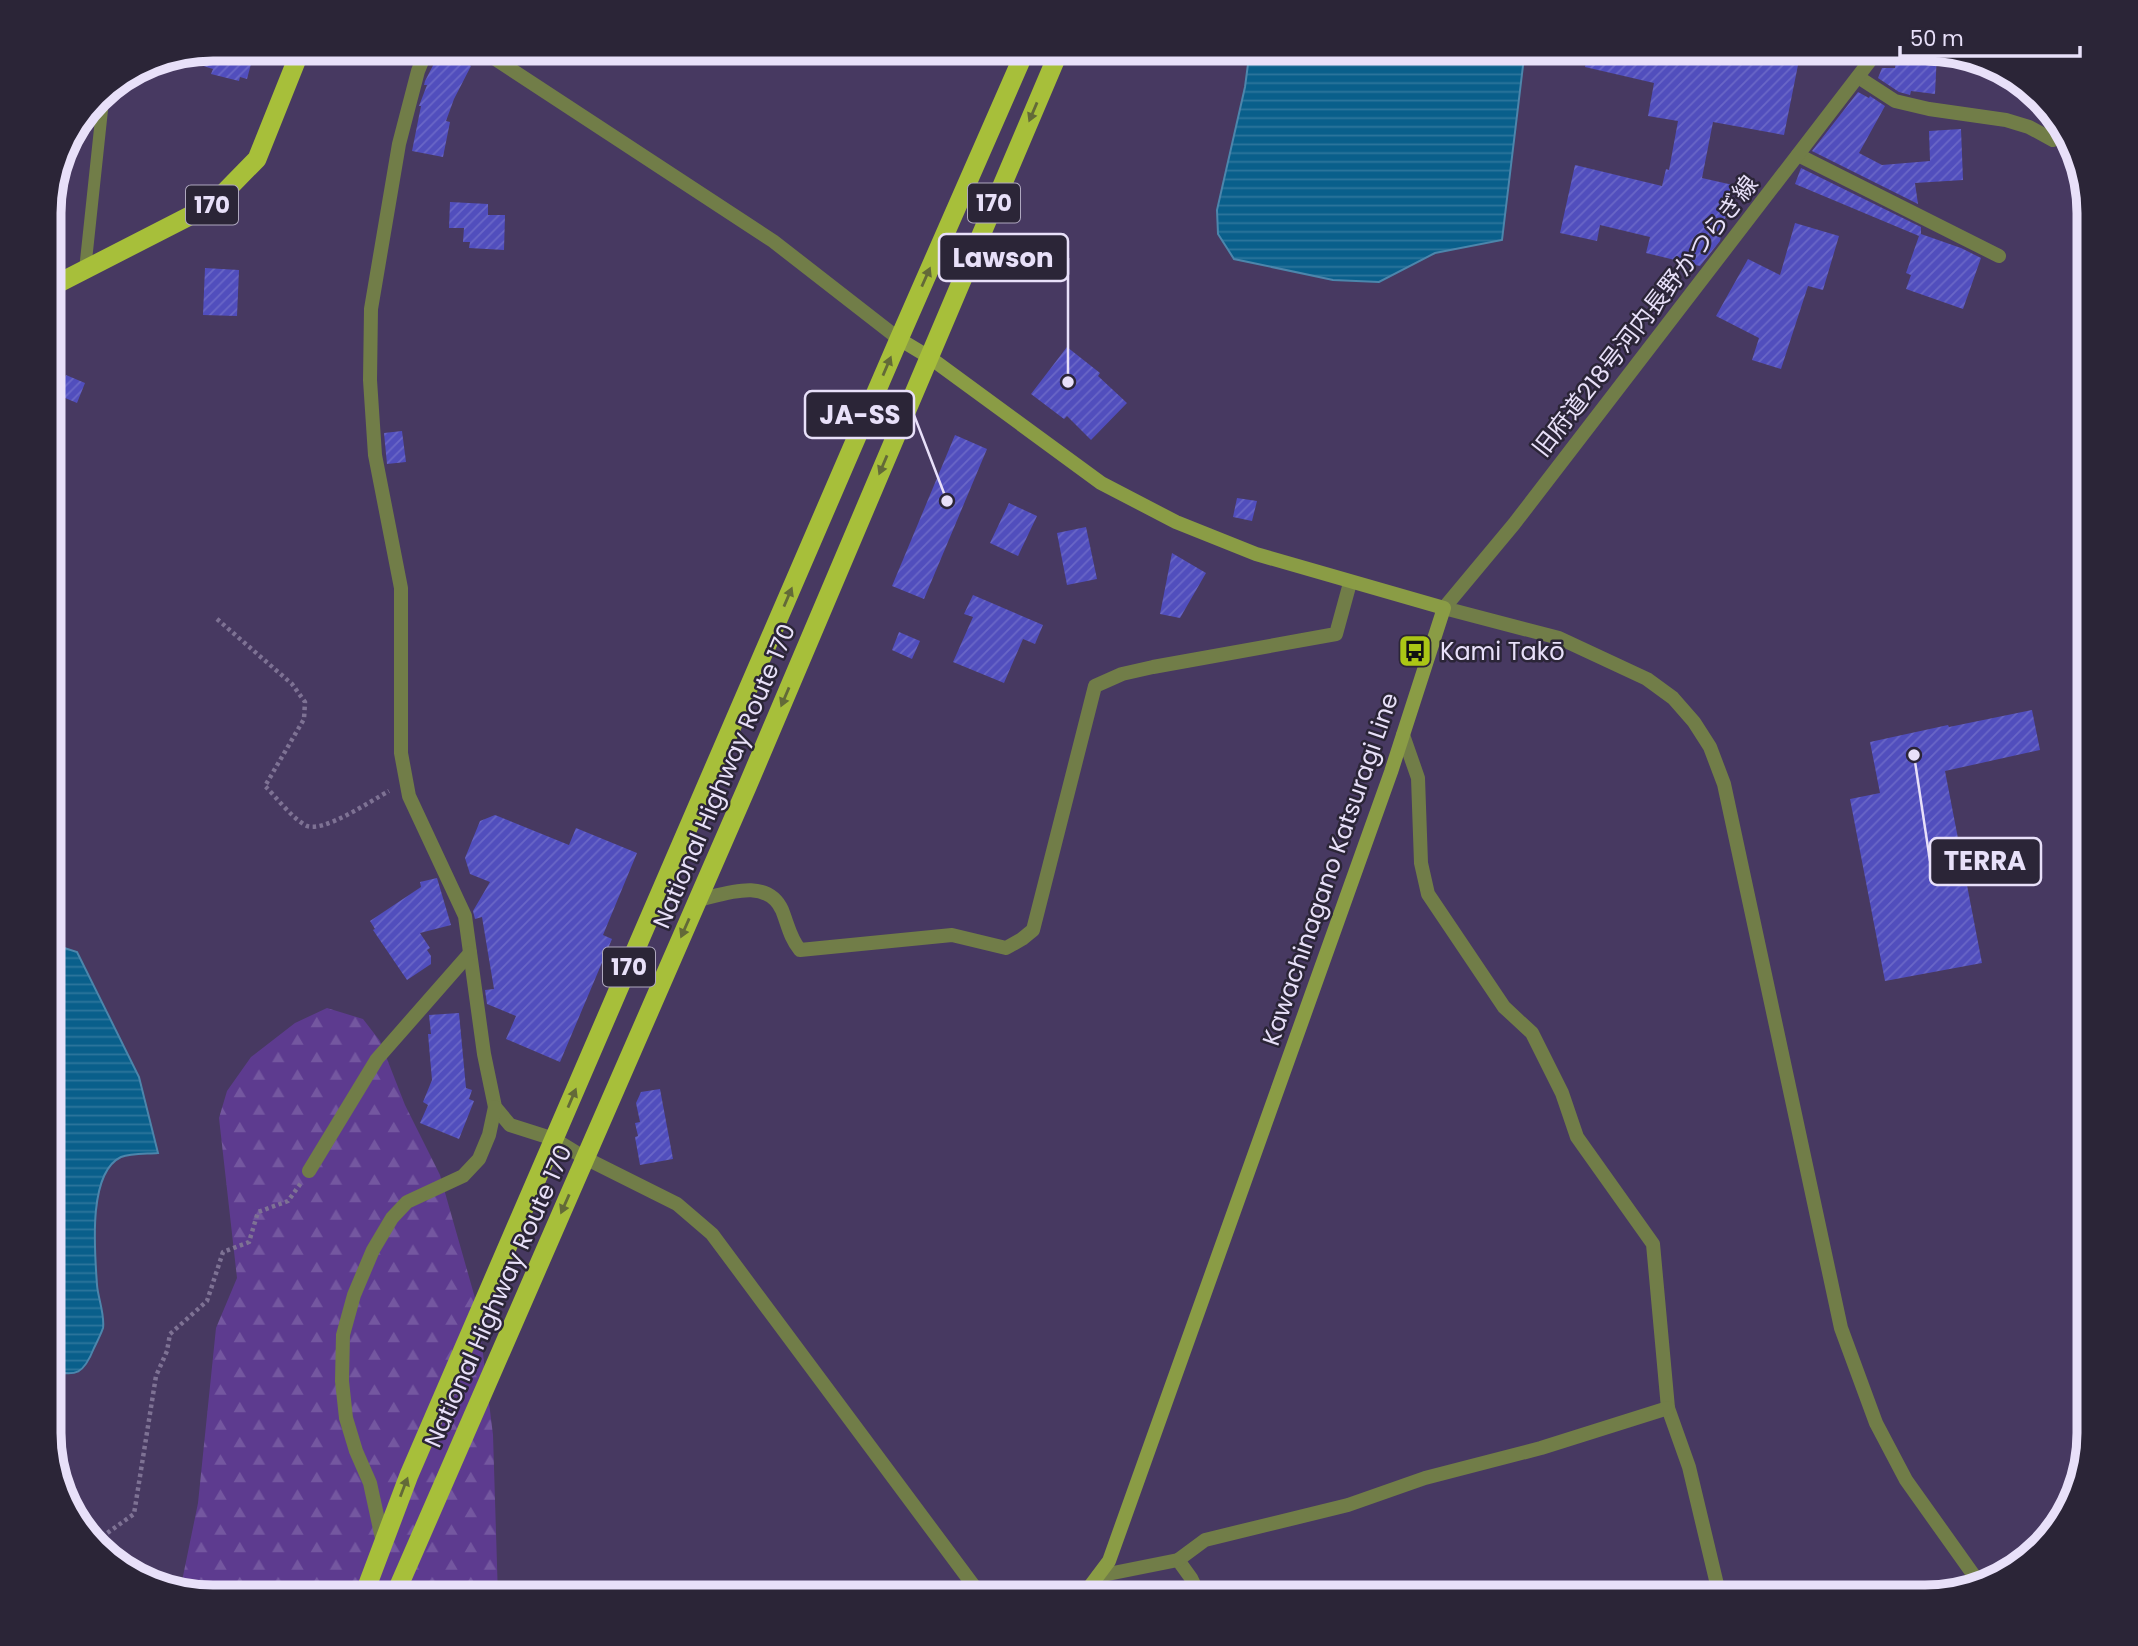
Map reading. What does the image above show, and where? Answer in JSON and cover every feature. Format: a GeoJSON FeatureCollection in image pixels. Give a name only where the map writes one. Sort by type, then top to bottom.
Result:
{"type":"FeatureCollection","features":[{"type":"Feature","properties":{"kind":"highway","name":"170"},"geometry":{"type":"LineString","coordinates":[[62,282],[213,204],[257,159],[296,62]]}},
{"type":"Feature","properties":{"kind":"highway","name":"National Highway Route 170"},"geometry":{"type":"LineString","coordinates":[[367,1585],[409,1475],[1021,62]]}},
{"type":"Feature","properties":{"kind":"highway","name":"National Highway Route 170"},"geometry":{"type":"LineString","coordinates":[[399,1585],[698,900],[1055,62]]}},
{"type":"Feature","properties":{"kind":"main road"},"geometry":{"type":"LineString","coordinates":[[899,339],[929,356],[1101,483],[1187,527],[1256,554],[1444,608]]}},
{"type":"Feature","properties":{"kind":"main road","name":"Kawachinagano Katsuragi Line"},"geometry":{"type":"LineString","coordinates":[[1091,1585],[1109,1561],[1114,1548],[1403,735],[1444,608]]}},
{"type":"Feature","properties":{"kind":"street","name":"旧府道218号河内長野かつらぎ線"},"geometry":{"type":"LineString","coordinates":[[1444,608],[1514,524],[1870,61]]}},
{"type":"Feature","properties":{"kind":"street"},"geometry":{"type":"LineString","coordinates":[[383,1543],[370,1483],[346,1418],[342,1381],[343,1335],[373,1250],[392,1218],[407,1202],[463,1177],[479,1159],[489,1135],[495,1107],[484,1054],[465,916],[409,796],[406,781],[401,753],[401,588],[375,455],[370,380],[371,309],[399,144],[422,62]]}},
{"type":"Feature","properties":{"kind":"street"},"geometry":{"type":"LineString","coordinates":[[500,62],[773,241],[899,339]]}},
{"type":"Feature","properties":{"kind":"street"},"geometry":{"type":"LineString","coordinates":[[1858,76],[1895,101],[1929,109],[2006,120],[2029,127],[2053,140]]}},
{"type":"Feature","properties":{"kind":"street"},"geometry":{"type":"LineString","coordinates":[[1798,155],[1999,257]]}},
{"type":"Feature","properties":{"kind":"street"},"geometry":{"type":"LineString","coordinates":[[698,900],[749,889],[769,894],[781,908],[791,939],[800,950],[951,935],[1006,948],[1033,930],[1095,686],[1122,674],[1153,667],[1336,634],[1350,583]]}},
{"type":"Feature","properties":{"kind":"street"},"geometry":{"type":"LineString","coordinates":[[1444,608],[1559,638],[1647,679],[1673,698],[1694,722],[1710,747],[1727,798],[1842,1328],[1876,1423],[1900,1468],[1975,1576]]}},
{"type":"Feature","properties":{"kind":"street"},"geometry":{"type":"LineString","coordinates":[[1403,735],[1418,778],[1421,863],[1428,894],[1504,1007],[1532,1032],[1562,1093],[1577,1138],[1653,1244],[1668,1408],[1689,1467],[1717,1585]]}},
{"type":"Feature","properties":{"kind":"street"},"geometry":{"type":"LineString","coordinates":[[309,1171],[377,1059],[470,953]]}},
{"type":"Feature","properties":{"kind":"street"},"geometry":{"type":"LineString","coordinates":[[495,1107],[510,1125],[554,1139],[585,1158],[677,1204],[712,1234],[973,1585]]}},
{"type":"Feature","properties":{"kind":"street"},"geometry":{"type":"LineString","coordinates":[[1098,1576],[1178,1560],[1205,1540],[1348,1505],[1425,1478],[1541,1448],[1668,1408]]}},
{"type":"Feature","properties":{"kind":"street"},"geometry":{"type":"LineString","coordinates":[[1178,1560],[1194,1585]]}},
{"type":"Feature","properties":{"kind":"lane"},"geometry":{"type":"LineString","coordinates":[[85,270],[102,110]]}},
{"type":"Feature","properties":{"kind":"path"},"geometry":{"type":"LineString","coordinates":[[217,619],[292,684],[305,702],[304,719],[265,786],[304,825],[314,828],[327,825],[406,781]]}},
{"type":"Feature","properties":{"kind":"path"},"geometry":{"type":"LineString","coordinates":[[103,1536],[134,1514],[156,1376],[167,1351],[170,1334],[207,1301],[223,1252],[249,1242],[258,1212],[288,1201],[309,1171]]}},
{"type":"Feature","properties":{"kind":"green space"},"geometry":{"type":"Polygon","coordinates":[[[327,1008],[363,1019],[380,1041],[405,1105],[440,1175],[477,1305],[493,1435],[498,1585],[214,1585],[182,1581],[198,1503],[216,1328],[237,1278],[219,1118],[227,1091],[251,1057],[295,1023],[327,1008]]]}},
{"type":"Feature","properties":{"kind":"water"},"geometry":{"type":"Polygon","coordinates":[[[1248,61],[1524,61],[1502,240],[1435,253],[1379,282],[1333,280],[1234,259],[1218,234],[1217,210],[1248,61]]]}},
{"type":"Feature","properties":{"kind":"water"},"geometry":{"type":"Polygon","coordinates":[[[62,947],[77,952],[139,1077],[158,1153],[121,1157],[110,1166],[103,1179],[98,1196],[95,1235],[97,1285],[103,1328],[83,1368],[62,1372],[62,947]]]}},
{"type":"Feature","properties":{"kind":"building"},"geometry":{"type":"Polygon","coordinates":[[[1586,61],[1781,61],[1798,65],[1784,135],[1713,122],[1702,178],[1733,185],[1720,241],[1700,266],[1646,253],[1650,237],[1600,225],[1597,241],[1560,233],[1575,165],[1662,186],[1666,169],[1669,170],[1678,121],[1648,116],[1654,83],[1585,67],[1586,61]]]}},
{"type":"Feature","properties":{"kind":"building"},"geometry":{"type":"Polygon","coordinates":[[[1896,61],[1937,62],[1935,94],[1911,91],[1910,95],[1899,92],[1878,78],[1882,68],[1895,68],[1896,61]]]}},
{"type":"Feature","properties":{"kind":"building"},"geometry":{"type":"Polygon","coordinates":[[[204,62],[252,62],[247,79],[240,77],[239,81],[211,74],[213,69],[200,65],[204,62]]]}},
{"type":"Feature","properties":{"kind":"building"},"geometry":{"type":"Polygon","coordinates":[[[435,62],[463,62],[471,66],[446,121],[450,122],[443,157],[412,151],[419,106],[427,85],[424,85],[435,62]]]}},
{"type":"Feature","properties":{"kind":"building"},"geometry":{"type":"Polygon","coordinates":[[[1858,92],[1885,106],[1859,153],[1882,165],[1930,161],[1929,131],[1961,129],[1963,180],[1915,183],[1918,204],[1812,151],[1858,92]]]}},
{"type":"Feature","properties":{"kind":"building"},"geometry":{"type":"Polygon","coordinates":[[[1801,168],[1921,227],[1921,234],[1981,258],[1963,309],[1906,289],[1911,275],[1906,273],[1919,236],[1795,184],[1801,168]]]}},
{"type":"Feature","properties":{"kind":"building"},"geometry":{"type":"Polygon","coordinates":[[[450,202],[488,204],[488,215],[505,215],[504,250],[469,248],[470,242],[463,242],[464,228],[449,228],[450,202]]]}},
{"type":"Feature","properties":{"kind":"building"},"geometry":{"type":"Polygon","coordinates":[[[1795,223],[1839,236],[1823,290],[1808,286],[1781,369],[1752,360],[1759,338],[1716,316],[1748,259],[1780,275],[1795,223]]]}},
{"type":"Feature","properties":{"kind":"building"},"geometry":{"type":"Polygon","coordinates":[[[205,268],[239,270],[237,316],[203,315],[205,268]]]}},
{"type":"Feature","properties":{"kind":"building"},"geometry":{"type":"Polygon","coordinates":[[[1067,347],[1100,373],[1098,376],[1127,403],[1091,440],[1067,416],[1064,419],[1031,394],[1067,347]]]}},
{"type":"Feature","properties":{"kind":"building"},"geometry":{"type":"Polygon","coordinates":[[[66,375],[85,383],[77,403],[62,397],[62,385],[66,375]]]}},
{"type":"Feature","properties":{"kind":"building"},"geometry":{"type":"Polygon","coordinates":[[[402,431],[406,462],[387,464],[384,433],[402,431]]]}},
{"type":"Feature","properties":{"kind":"building"},"geometry":{"type":"Polygon","coordinates":[[[955,435],[987,449],[924,599],[892,586],[955,435]]]}},
{"type":"Feature","properties":{"kind":"building"},"geometry":{"type":"Polygon","coordinates":[[[1237,498],[1257,501],[1252,521],[1233,517],[1237,498]]]}},
{"type":"Feature","properties":{"kind":"building"},"geometry":{"type":"Polygon","coordinates":[[[1009,503],[1037,516],[1018,556],[990,543],[1009,503]]]}},
{"type":"Feature","properties":{"kind":"building"},"geometry":{"type":"Polygon","coordinates":[[[1086,527],[1097,579],[1067,585],[1057,533],[1086,527]]]}},
{"type":"Feature","properties":{"kind":"building"},"geometry":{"type":"Polygon","coordinates":[[[1172,553],[1206,573],[1180,618],[1160,614],[1172,553]]]}},
{"type":"Feature","properties":{"kind":"building"},"geometry":{"type":"Polygon","coordinates":[[[973,595],[1043,625],[1035,644],[1023,639],[1004,683],[953,662],[973,617],[964,614],[973,595]]]}},
{"type":"Feature","properties":{"kind":"building"},"geometry":{"type":"Polygon","coordinates":[[[899,632],[920,641],[912,659],[892,650],[899,632]]]}},
{"type":"Feature","properties":{"kind":"building"},"geometry":{"type":"Polygon","coordinates":[[[2032,710],[2040,750],[1945,771],[1982,963],[1885,981],[1850,799],[1880,793],[1870,742],[2032,710]]]}},
{"type":"Feature","properties":{"kind":"building"},"geometry":{"type":"Polygon","coordinates":[[[495,815],[569,845],[576,828],[637,853],[603,935],[612,939],[560,1062],[506,1039],[516,1016],[487,1004],[485,990],[494,989],[482,917],[475,919],[473,911],[490,882],[470,874],[465,858],[480,821],[495,815]]]}},
{"type":"Feature","properties":{"kind":"building"},"geometry":{"type":"Polygon","coordinates":[[[437,878],[451,925],[420,933],[430,948],[427,950],[431,956],[431,964],[407,980],[373,930],[375,929],[370,921],[421,887],[420,882],[437,878]]]}},
{"type":"Feature","properties":{"kind":"building"},"geometry":{"type":"Polygon","coordinates":[[[459,1013],[466,1088],[472,1090],[469,1099],[474,1101],[459,1139],[420,1123],[428,1105],[423,1102],[432,1080],[429,1015],[459,1013]]]}},
{"type":"Feature","properties":{"kind":"building"},"geometry":{"type":"Polygon","coordinates":[[[660,1089],[673,1159],[640,1165],[635,1137],[638,1136],[635,1123],[640,1122],[636,1103],[641,1092],[660,1089]]]}},
{"type":"Feature","properties":{"kind":"place","name":"Lawson"},"geometry":{"type":"Point","coordinates":[1068,382]}},
{"type":"Feature","properties":{"kind":"place","name":"JA-SS"},"geometry":{"type":"Point","coordinates":[947,501]}},
{"type":"Feature","properties":{"kind":"place","name":"Kami Takō"},"geometry":{"type":"Point","coordinates":[1415,651]}},
{"type":"Feature","properties":{"kind":"place","name":"TERRA"},"geometry":{"type":"Point","coordinates":[1914,755]}}]}
